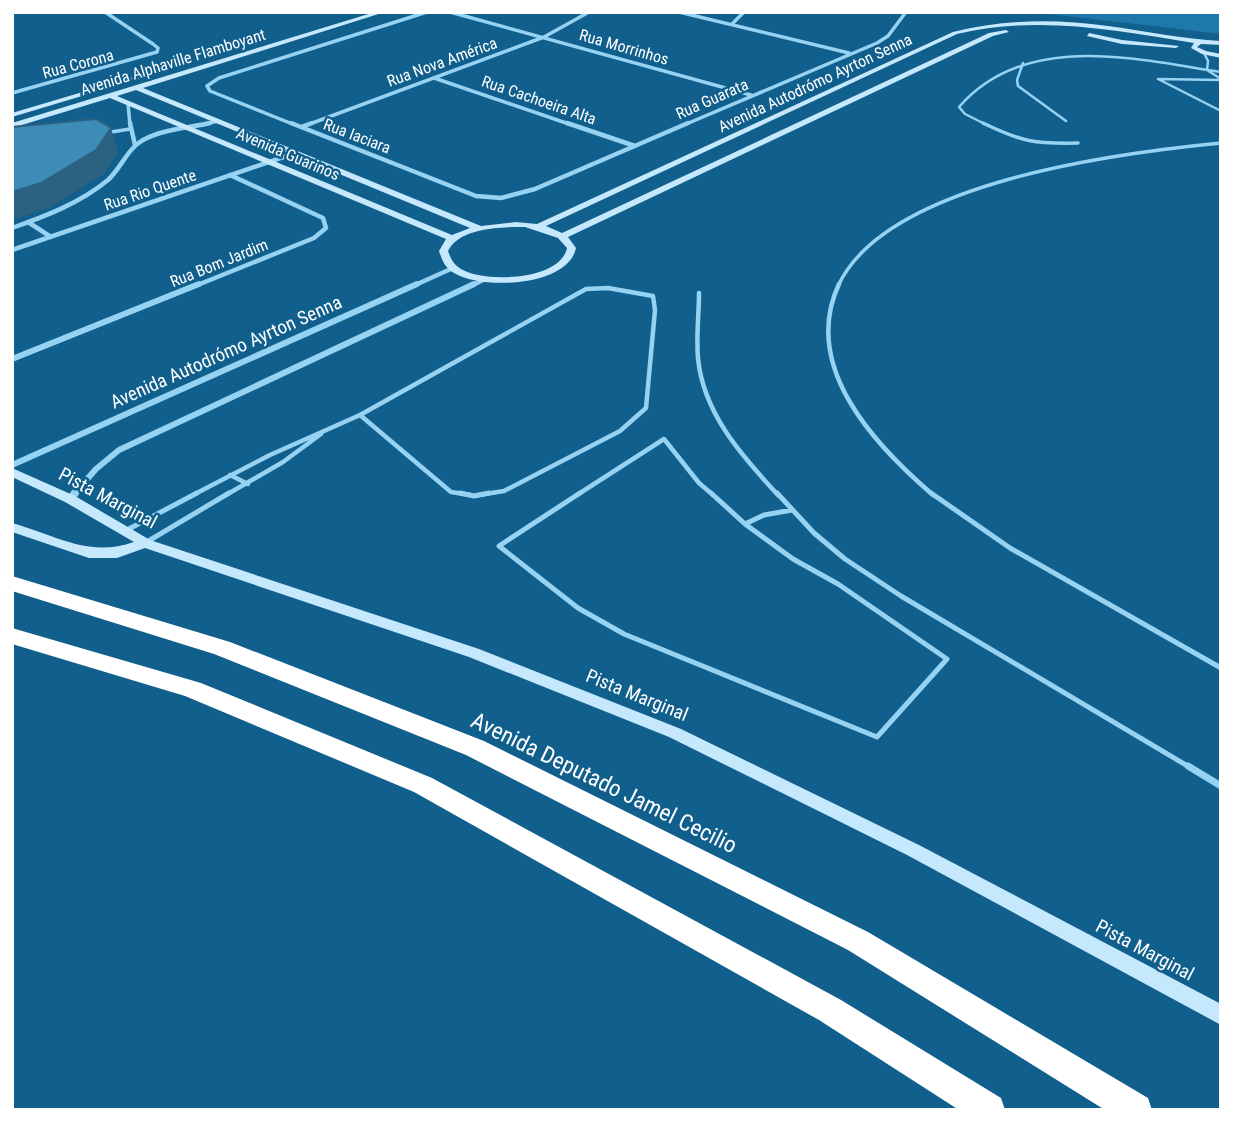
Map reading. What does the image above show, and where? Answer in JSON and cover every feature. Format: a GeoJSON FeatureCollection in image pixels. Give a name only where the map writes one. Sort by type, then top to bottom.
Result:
{"type":"FeatureCollection","features":[{"type":"Feature","properties":{"kind":"highway","name":"Avenida Deputado Jamel Cecilio"},"geometry":{"type":"LineString","coordinates":[[12,583],[222,648],[475,748],[858,941],[1136,1110]]}},
{"type":"Feature","properties":{"kind":"highway"},"geometry":{"type":"LineString","coordinates":[[12,636],[193,689],[423,785],[830,1010],[989,1110]]}},
{"type":"Feature","properties":{"kind":"street","name":"Rua Corona"},"geometry":{"type":"LineString","coordinates":[[12,93],[150,57],[157,52],[158,48],[105,12]]}},
{"type":"Feature","properties":{"kind":"street","name":"Avenida Alphaville Flamboyant"},"geometry":{"type":"LineString","coordinates":[[12,115],[355,12]]}},
{"type":"Feature","properties":{"kind":"street","name":"Avenida Alphaville Flamboyant"},"geometry":{"type":"LineString","coordinates":[[12,126],[382,12]]}},
{"type":"Feature","properties":{"kind":"street","name":"Rua Iaciara"},"geometry":{"type":"LineString","coordinates":[[427,12],[219,78],[207,86],[210,92],[476,196],[518,196]]}},
{"type":"Feature","properties":{"kind":"street","name":"Rua Morrinhos"},"geometry":{"type":"LineString","coordinates":[[450,12],[751,96]]}},
{"type":"Feature","properties":{"kind":"street","name":"Rua Nova América"},"geometry":{"type":"LineString","coordinates":[[300,127],[544,37],[589,12]]}},
{"type":"Feature","properties":{"kind":"street"},"geometry":{"type":"LineString","coordinates":[[679,12],[849,53]]}},
{"type":"Feature","properties":{"kind":"street"},"geometry":{"type":"LineString","coordinates":[[732,24],[744,12]]}},
{"type":"Feature","properties":{"kind":"street","name":"Rua Guarata"},"geometry":{"type":"LineString","coordinates":[[518,196],[891,37],[906,12]]}},
{"type":"Feature","properties":{"kind":"street","name":"Avenida Autodrómo Ayrton Senna"},"geometry":{"type":"LineString","coordinates":[[540,226],[942,39],[972,28],[996,24],[1054,23],[1221,43]]}},
{"type":"Feature","properties":{"kind":"street","name":"Avenida Autodrómo Ayrton Senna"},"geometry":{"type":"LineString","coordinates":[[563,236],[991,34],[1030,30],[1060,31],[1122,43],[1193,49],[1221,56]]}},
{"type":"Feature","properties":{"kind":"street"},"geometry":{"type":"LineString","coordinates":[[1193,49],[1193,44],[1199,42]]}},
{"type":"Feature","properties":{"kind":"street"},"geometry":{"type":"LineString","coordinates":[[241,47],[254,51]]}},
{"type":"Feature","properties":{"kind":"street","name":"Rua Cachoeira Alta"},"geometry":{"type":"LineString","coordinates":[[433,78],[636,146]]}},
{"type":"Feature","properties":{"kind":"street","name":"Avenida Guarinos"},"geometry":{"type":"LineString","coordinates":[[137,88],[478,228]]}},
{"type":"Feature","properties":{"kind":"street","name":"Avenida Guarinos"},"geometry":{"type":"LineString","coordinates":[[111,96],[453,239]]}},
{"type":"Feature","properties":{"kind":"street"},"geometry":{"type":"LineString","coordinates":[[128,104],[130,129],[135,145]]}},
{"type":"Feature","properties":{"kind":"street"},"geometry":{"type":"LineString","coordinates":[[12,228],[57,212],[103,186],[123,166],[135,145],[148,138],[218,121]]}},
{"type":"Feature","properties":{"kind":"street","name":"Rua Rio Quente"},"geometry":{"type":"LineString","coordinates":[[12,250],[295,153]]}},
{"type":"Feature","properties":{"kind":"street","name":"Rua Bom Jardim"},"geometry":{"type":"LineString","coordinates":[[12,359],[314,238],[327,228],[323,218],[230,175]]}},
{"type":"Feature","properties":{"kind":"street"},"geometry":{"type":"LineString","coordinates":[[28,222],[51,237]]}},
{"type":"Feature","properties":{"kind":"street"},"geometry":{"type":"LineString","coordinates":[[509,224],[540,226],[563,236],[570,244],[571,254],[564,264],[550,272],[519,279],[485,279],[466,275],[453,268],[444,253],[453,239],[478,228],[509,224]]}},
{"type":"Feature","properties":{"kind":"street","name":"Avenida Autodrómo Ayrton Senna"},"geometry":{"type":"LineString","coordinates":[[12,465],[453,268]]}},
{"type":"Feature","properties":{"kind":"street"},"geometry":{"type":"LineString","coordinates":[[70,499],[96,469],[128,445],[485,279]]}},
{"type":"Feature","properties":{"kind":"street","name":"Pista Marginal"},"geometry":{"type":"LineString","coordinates":[[12,472],[70,499],[145,543],[474,653],[676,733],[913,850],[1221,1015]]}},
{"type":"Feature","properties":{"kind":"street"},"geometry":{"type":"LineString","coordinates":[[12,527],[89,553],[117,553],[145,543]]}},
{"type":"Feature","properties":{"kind":"lane"},"geometry":{"type":"LineString","coordinates":[[1204,53],[1209,61],[1207,70]]}},
{"type":"Feature","properties":{"kind":"lane"},"geometry":{"type":"LineString","coordinates":[[1078,144],[1019,140],[965,114],[959,107],[965,100],[1023,63],[1052,57],[1117,58],[1207,70],[1220,77]]}},
{"type":"Feature","properties":{"kind":"lane"},"geometry":{"type":"LineString","coordinates":[[1023,63],[1017,80],[1018,86],[1066,121]]}},
{"type":"Feature","properties":{"kind":"lane"},"geometry":{"type":"LineString","coordinates":[[1220,77],[1158,79],[1221,111]]}},
{"type":"Feature","properties":{"kind":"lane"},"geometry":{"type":"LineString","coordinates":[[104,134],[130,129]]}},
{"type":"Feature","properties":{"kind":"lane"},"geometry":{"type":"LineString","coordinates":[[1221,143],[1128,154],[1035,173],[979,190],[904,221],[868,245],[846,269],[832,298],[828,331],[835,370],[857,413],[894,460],[920,485],[984,534],[1221,668]]}},
{"type":"Feature","properties":{"kind":"lane"},"geometry":{"type":"LineString","coordinates":[[124,531],[230,475],[360,415],[586,289],[608,288],[653,296],[655,310],[646,408],[620,431],[504,491],[474,496],[451,492],[360,415]]}},
{"type":"Feature","properties":{"kind":"lane"},"geometry":{"type":"LineString","coordinates":[[699,293],[698,357],[703,387],[716,419],[738,449],[792,510],[845,559],[901,596],[1221,786]]}},
{"type":"Feature","properties":{"kind":"lane"},"geometry":{"type":"LineString","coordinates":[[145,543],[248,484],[324,432]]}},
{"type":"Feature","properties":{"kind":"lane"},"geometry":{"type":"LineString","coordinates":[[664,439],[699,483],[745,524],[793,559],[838,584],[947,659],[877,737],[624,634],[578,608],[499,546],[664,439]]}},
{"type":"Feature","properties":{"kind":"lane"},"geometry":{"type":"LineString","coordinates":[[230,475],[248,484]]}},
{"type":"Feature","properties":{"kind":"lane"},"geometry":{"type":"LineString","coordinates":[[745,524],[764,515],[792,510]]}},
{"type":"Feature","properties":{"kind":"shaded area"},"geometry":{"type":"Polygon","coordinates":[[[1033,12],[1221,12],[1221,34],[1033,12]]]}},
{"type":"Feature","properties":{"kind":"building"},"geometry":{"type":"Polygon","coordinates":[[[96,119],[111,128],[96,150],[41,183],[12,192],[12,127],[96,119]]]}}]}
